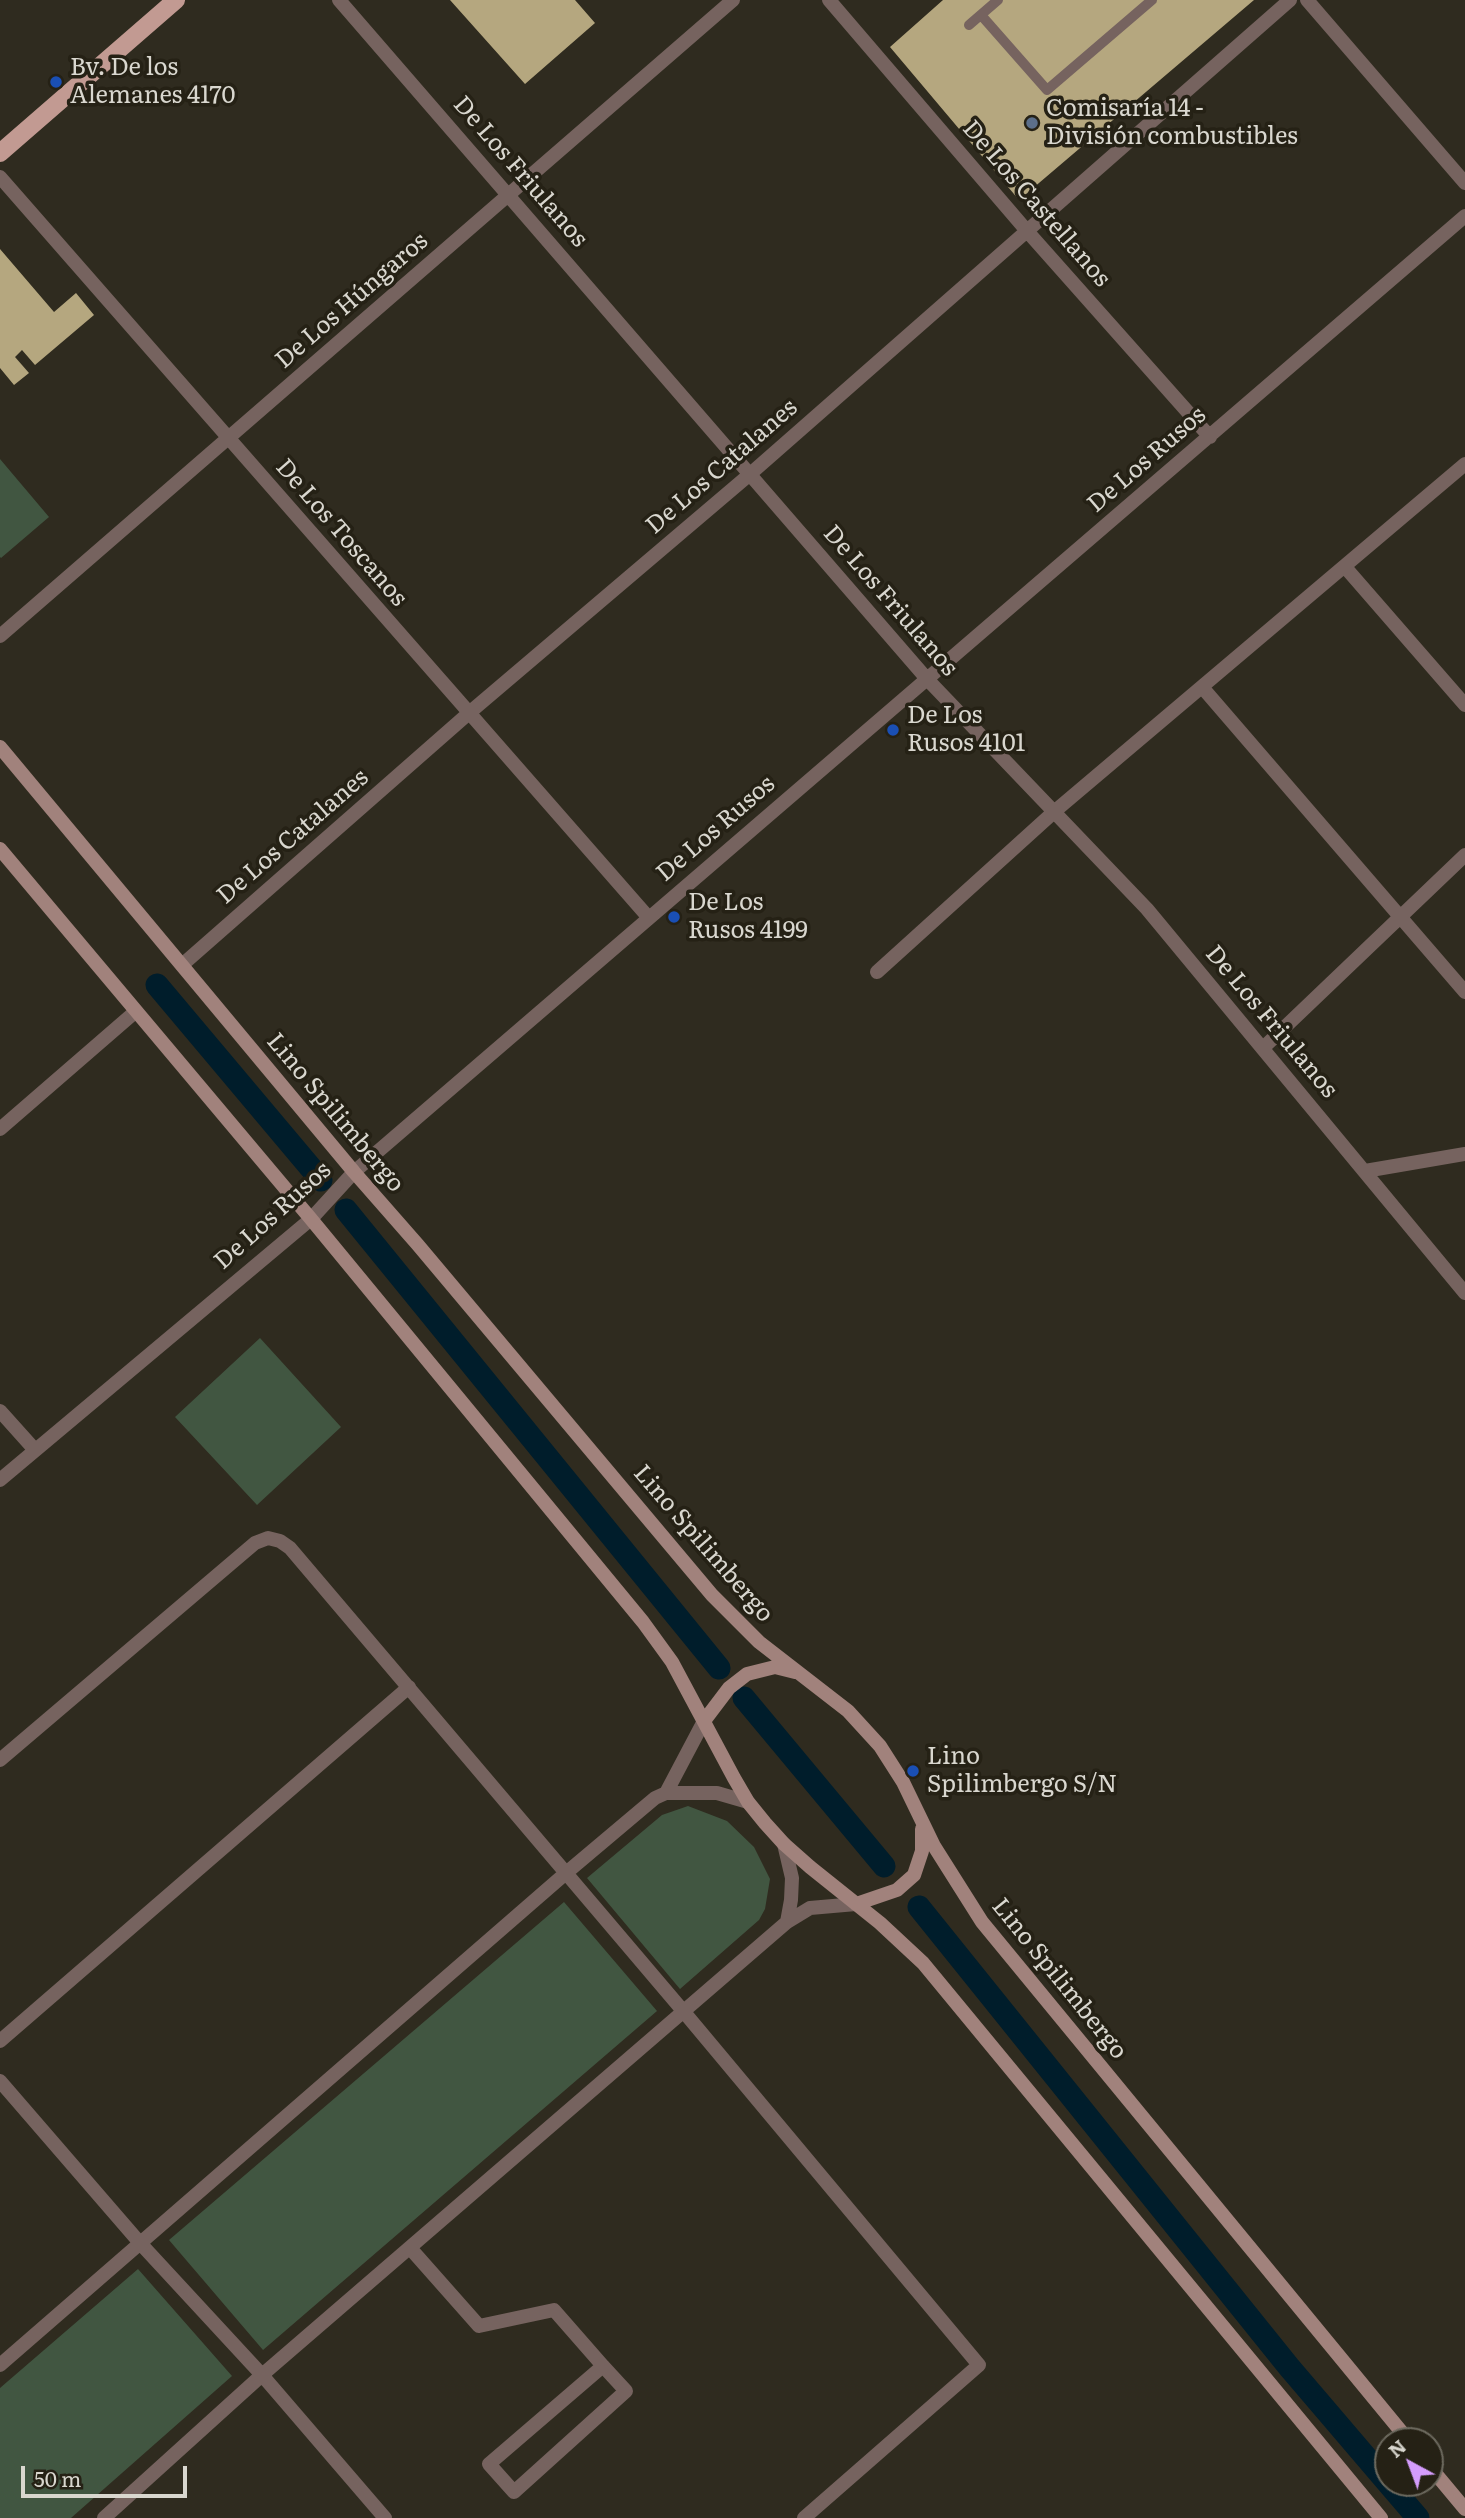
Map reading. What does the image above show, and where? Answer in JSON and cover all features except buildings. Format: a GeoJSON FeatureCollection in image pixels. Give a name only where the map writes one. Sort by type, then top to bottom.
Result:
{"type":"FeatureCollection","features":[{"type":"Feature","properties":{"kind":"main road"},"geometry":{"type":"LineString","coordinates":[[0,153],[176,0]]}},
{"type":"Feature","properties":{"kind":"main road","name":"Lino Spilimbergo"},"geometry":{"type":"LineString","coordinates":[[0,747],[354,1172],[712,1595],[760,1642],[848,1711],[880,1746],[903,1782],[921,1822],[959,1888],[998,1942],[1397,2427]]}},
{"type":"Feature","properties":{"kind":"main road"},"geometry":{"type":"LineString","coordinates":[[0,849],[311,1219],[643,1622],[672,1662],[748,1802],[784,1844],[905,1945],[932,1973],[1381,2518]]}},
{"type":"Feature","properties":{"kind":"main road"},"geometry":{"type":"LineString","coordinates":[[704,1721],[729,1688],[747,1674],[775,1667],[802,1676]]}},
{"type":"Feature","properties":{"kind":"main road"},"geometry":{"type":"LineString","coordinates":[[856,1903],[897,1890],[914,1875],[922,1851],[921,1822]]}},
{"type":"Feature","properties":{"kind":"main road"},"geometry":{"type":"LineString","coordinates":[[1444,2484],[1465,2510]]}},
{"type":"Feature","properties":{"kind":"street","name":"De Los Friulanos"},"geometry":{"type":"LineString","coordinates":[[339,0],[927,678],[1129,888],[1465,1293]]}},
{"type":"Feature","properties":{"kind":"street","name":"De Los Húngaros"},"geometry":{"type":"LineString","coordinates":[[0,636],[733,0]]}},
{"type":"Feature","properties":{"kind":"street","name":"De Los Castellanos"},"geometry":{"type":"LineString","coordinates":[[829,0],[1027,231],[1210,437]]}},
{"type":"Feature","properties":{"kind":"street","name":"De Los Catalanes"},"geometry":{"type":"LineString","coordinates":[[182,965],[469,713],[749,475],[1290,0]]}},
{"type":"Feature","properties":{"kind":"street"},"geometry":{"type":"LineString","coordinates":[[1307,0],[1465,183]]}},
{"type":"Feature","properties":{"kind":"street","name":"De Los Toscanos"},"geometry":{"type":"LineString","coordinates":[[0,177],[649,918]]}},
{"type":"Feature","properties":{"kind":"street","name":"De Los Rusos"},"geometry":{"type":"LineString","coordinates":[[0,1480],[311,1219],[354,1172],[1465,216]]}},
{"type":"Feature","properties":{"kind":"street"},"geometry":{"type":"LineString","coordinates":[[877,972],[1055,811],[1465,464]]}},
{"type":"Feature","properties":{"kind":"street"},"geometry":{"type":"LineString","coordinates":[[1345,567],[1465,705]]}},
{"type":"Feature","properties":{"kind":"street"},"geometry":{"type":"LineString","coordinates":[[1202,687],[1465,992]]}},
{"type":"Feature","properties":{"kind":"street"},"geometry":{"type":"LineString","coordinates":[[1264,1048],[1465,855]]}},
{"type":"Feature","properties":{"kind":"street"},"geometry":{"type":"LineString","coordinates":[[0,1129],[135,1012]]}},
{"type":"Feature","properties":{"kind":"street"},"geometry":{"type":"LineString","coordinates":[[1365,1171],[1465,1154]]}},
{"type":"Feature","properties":{"kind":"street"},"geometry":{"type":"LineString","coordinates":[[0,1410],[35,1450]]}},
{"type":"Feature","properties":{"kind":"street"},"geometry":{"type":"LineString","coordinates":[[0,1760],[255,1543],[268,1538],[280,1541],[290,1548],[566,1872],[979,2365],[804,2518]]}},
{"type":"Feature","properties":{"kind":"street"},"geometry":{"type":"LineString","coordinates":[[0,2041],[409,1687]]}},
{"type":"Feature","properties":{"kind":"street"},"geometry":{"type":"LineString","coordinates":[[666,1793],[704,1721]]}},
{"type":"Feature","properties":{"kind":"street"},"geometry":{"type":"LineString","coordinates":[[0,2365],[566,1872],[655,1798],[666,1793],[717,1793],[748,1802]]}},
{"type":"Feature","properties":{"kind":"street"},"geometry":{"type":"LineString","coordinates":[[784,1844],[792,1878],[787,1922]]}},
{"type":"Feature","properties":{"kind":"street"},"geometry":{"type":"LineString","coordinates":[[104,2518],[262,2375],[787,1922],[810,1908],[856,1903]]}},
{"type":"Feature","properties":{"kind":"street"},"geometry":{"type":"LineString","coordinates":[[0,2081],[140,2243],[262,2375],[385,2518]]}},
{"type":"Feature","properties":{"kind":"street"},"geometry":{"type":"LineString","coordinates":[[410,2248],[479,2326],[554,2310],[603,2365],[626,2391],[514,2492],[489,2464],[603,2365]]}},
{"type":"Feature","properties":{"kind":"lane"},"geometry":{"type":"LineString","coordinates":[[969,25],[999,0]]}},
{"type":"Feature","properties":{"kind":"lane"},"geometry":{"type":"LineString","coordinates":[[981,15],[1047,90],[1152,0]]}},
{"type":"Feature","properties":{"kind":"green space"},"geometry":{"type":"Polygon","coordinates":[[[0,459],[49,517],[1,558],[0,557],[0,459]]]}},
{"type":"Feature","properties":{"kind":"green space"},"geometry":{"type":"Polygon","coordinates":[[[260,1338],[341,1427],[257,1505],[175,1417],[260,1338]]]}},
{"type":"Feature","properties":{"kind":"green space"},"geometry":{"type":"Polygon","coordinates":[[[688,1806],[727,1821],[754,1847],[770,1879],[765,1909],[759,1920],[680,1989],[587,1878],[662,1815],[688,1806]]]}},
{"type":"Feature","properties":{"kind":"green space"},"geometry":{"type":"Polygon","coordinates":[[[564,1902],[657,2011],[263,2350],[169,2240],[564,1902]]]}},
{"type":"Feature","properties":{"kind":"green space"},"geometry":{"type":"Polygon","coordinates":[[[138,2269],[232,2376],[71,2518],[0,2518],[0,2388],[138,2269]]]}},
{"type":"Feature","properties":{"kind":"waterway"},"geometry":{"type":"LineString","coordinates":[[157,985],[321,1180]]}},
{"type":"Feature","properties":{"kind":"waterway"},"geometry":{"type":"LineString","coordinates":[[346,1210],[719,1668]]}},
{"type":"Feature","properties":{"kind":"waterway"},"geometry":{"type":"LineString","coordinates":[[744,1698],[884,1866]]}},
{"type":"Feature","properties":{"kind":"waterway"},"geometry":{"type":"LineString","coordinates":[[919,1907],[1289,2367],[1374,2467]]}},
{"type":"Feature","properties":{"kind":"waterway"},"geometry":{"type":"LineString","coordinates":[[1400,2497],[1418,2518]]}},
{"type":"Feature","properties":{"kind":"place","name":"Bv. De los Alemanes 4170"},"geometry":{"type":"Point","coordinates":[56,82]}},
{"type":"Feature","properties":{"kind":"place","name":"Comisaría 14 - División combustibles"},"geometry":{"type":"Point","coordinates":[1032,123]}},
{"type":"Feature","properties":{"kind":"place","name":"De Los Rusos 4101"},"geometry":{"type":"Point","coordinates":[893,730]}},
{"type":"Feature","properties":{"kind":"place","name":"De Los Rusos 4199"},"geometry":{"type":"Point","coordinates":[674,917]}},
{"type":"Feature","properties":{"kind":"place","name":"Lino Spilimbergo S/N"},"geometry":{"type":"Point","coordinates":[913,1771]}}]}
